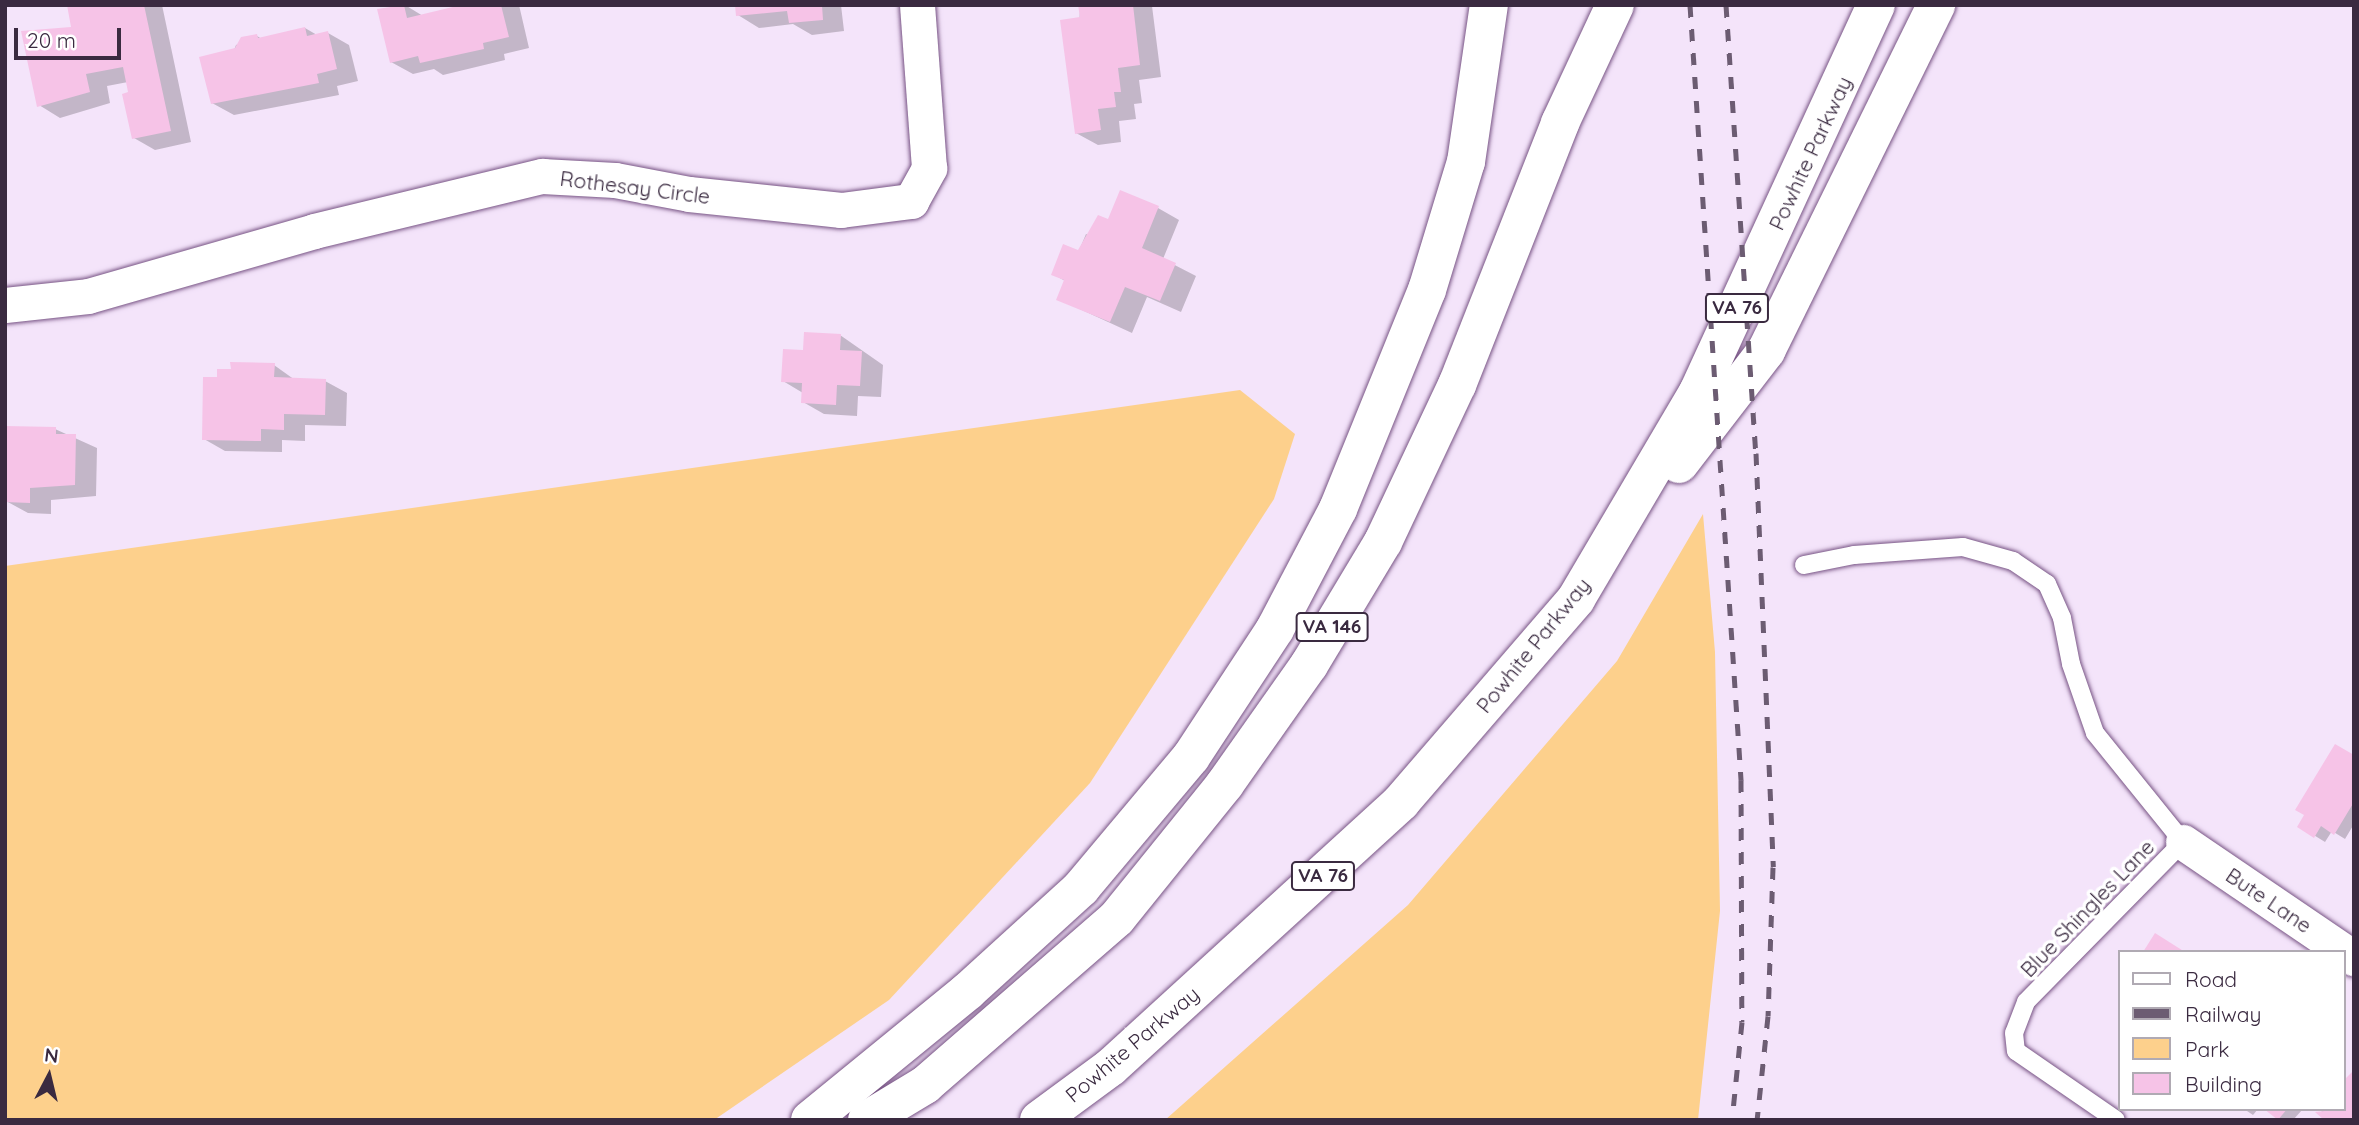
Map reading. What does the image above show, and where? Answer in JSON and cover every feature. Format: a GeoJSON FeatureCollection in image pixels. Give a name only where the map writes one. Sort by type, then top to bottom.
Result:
{"type":"FeatureCollection","features":[{"type":"Feature","properties":{"kind":"highway","name":"VA 146"},"geometry":{"type":"LineString","coordinates":[[867,1120],[925,1086],[1117,918],[1226,784],[1309,664],[1383,542],[1457,385],[1560,123],[1615,5]]}},
{"type":"Feature","properties":{"kind":"highway","name":"Powhite Parkway"},"geometry":{"type":"LineString","coordinates":[[1039,1120],[1111,1067],[1401,802],[1576,599],[1698,392],[1875,5]]}},
{"type":"Feature","properties":{"kind":"highway"},"geometry":{"type":"LineString","coordinates":[[1576,599],[1766,351],[1936,5]]}},
{"type":"Feature","properties":{"kind":"highway"},"geometry":{"type":"LineString","coordinates":[[810,1120],[968,991],[1081,888],[1191,757],[1275,629],[1338,509],[1427,290],[1466,162],[1489,6]]}},
{"type":"Feature","properties":{"kind":"street","name":"Rothesay Circle"},"geometry":{"type":"LineString","coordinates":[[5,305],[88,296],[314,231],[542,176],[615,180],[689,194],[841,210],[911,201],[929,168],[917,5]]}},
{"type":"Feature","properties":{"kind":"street","name":"Bute Lane"},"geometry":{"type":"LineString","coordinates":[[2183,842],[2342,950]]}},
{"type":"Feature","properties":{"kind":"lane"},"geometry":{"type":"LineString","coordinates":[[1804,565],[1854,555],[1964,547],[2013,561],[2047,584],[2062,618],[2071,664],[2095,733],[2183,842]]}},
{"type":"Feature","properties":{"kind":"lane","name":"Blue Shingles Lane"},"geometry":{"type":"LineString","coordinates":[[2116,1120],[2016,1051],[2014,1033],[2026,1002],[2183,842]]}},
{"type":"Feature","properties":{"kind":"green space"},"geometry":{"type":"Polygon","coordinates":[[[1240,390],[1295,434],[1274,499],[1090,783],[889,1000],[714,1120],[5,1120],[5,566],[1240,390]]]}},
{"type":"Feature","properties":{"kind":"green space"},"geometry":{"type":"Polygon","coordinates":[[[1703,514],[1715,652],[1720,911],[1698,1120],[1165,1120],[1408,905],[1617,661],[1703,514]]]}},
{"type":"Feature","properties":{"kind":"building"},"geometry":{"type":"Polygon","coordinates":[[[67,5],[144,5],[171,131],[132,139],[122,94],[128,92],[123,67],[86,74],[90,92],[37,107],[21,31],[71,27],[67,5]]]}},
{"type":"Feature","properties":{"kind":"building"},"geometry":{"type":"Polygon","coordinates":[[[404,5],[407,18],[461,5],[501,5],[509,37],[483,43],[484,49],[420,63],[418,56],[390,63],[377,9],[404,5]]]}},
{"type":"Feature","properties":{"kind":"building"},"geometry":{"type":"Polygon","coordinates":[[[735,5],[822,5],[823,20],[789,23],[787,11],[736,16],[735,5]]]}},
{"type":"Feature","properties":{"kind":"building"},"geometry":{"type":"Polygon","coordinates":[[[1078,5],[1133,5],[1140,65],[1118,68],[1121,92],[1114,92],[1116,107],[1098,109],[1101,130],[1075,134],[1060,20],[1080,17],[1078,5]]]}},
{"type":"Feature","properties":{"kind":"building"},"geometry":{"type":"Polygon","coordinates":[[[305,27],[307,36],[328,31],[337,69],[317,74],[319,83],[211,104],[199,57],[235,48],[241,37],[257,34],[258,38],[305,27]]]}},
{"type":"Feature","properties":{"kind":"building"},"geometry":{"type":"Polygon","coordinates":[[[1120,190],[1159,206],[1142,248],[1176,263],[1160,301],[1125,287],[1110,322],[1056,300],[1064,280],[1051,275],[1063,244],[1078,250],[1098,215],[1108,219],[1120,190]]]}},
{"type":"Feature","properties":{"kind":"building"},"geometry":{"type":"Polygon","coordinates":[[[804,332],[841,334],[840,350],[862,351],[860,386],[837,385],[836,405],[801,403],[802,383],[781,382],[783,349],[803,350],[804,332]]]}},
{"type":"Feature","properties":{"kind":"building"},"geometry":{"type":"Polygon","coordinates":[[[230,362],[275,363],[274,377],[326,379],[325,415],[284,414],[284,430],[261,429],[261,441],[202,440],[203,377],[217,377],[217,369],[231,369],[230,362]]]}},
{"type":"Feature","properties":{"kind":"building"},"geometry":{"type":"Polygon","coordinates":[[[5,426],[56,427],[56,434],[76,434],[75,485],[30,488],[30,503],[5,502],[5,426]]]}},
{"type":"Feature","properties":{"kind":"building"},"geometry":{"type":"Polygon","coordinates":[[[2335,744],[2354,755],[2354,802],[2334,835],[2321,826],[2314,838],[2297,827],[2304,815],[2295,810],[2335,744]]]}},
{"type":"Feature","properties":{"kind":"building"},"geometry":{"type":"Polygon","coordinates":[[[2155,933],[2182,950],[2144,950],[2155,933]]]}},
{"type":"Feature","properties":{"kind":"building"},"geometry":{"type":"Polygon","coordinates":[[[2354,1070],[2354,1120],[2324,1120],[2315,1112],[2345,1111],[2345,1079],[2354,1070]]]}},
{"type":"Feature","properties":{"kind":"building"},"geometry":{"type":"Polygon","coordinates":[[[2267,1111],[2285,1111],[2278,1120],[2267,1111]]]}},
{"type":"Feature","properties":{"kind":"railway"},"geometry":{"type":"LineString","coordinates":[[1690,5],[1741,780],[1742,1022],[1732,1120]]}},
{"type":"Feature","properties":{"kind":"railway"},"geometry":{"type":"LineString","coordinates":[[1726,5],[1756,453],[1773,867],[1768,1016],[1757,1120]]}}]}
